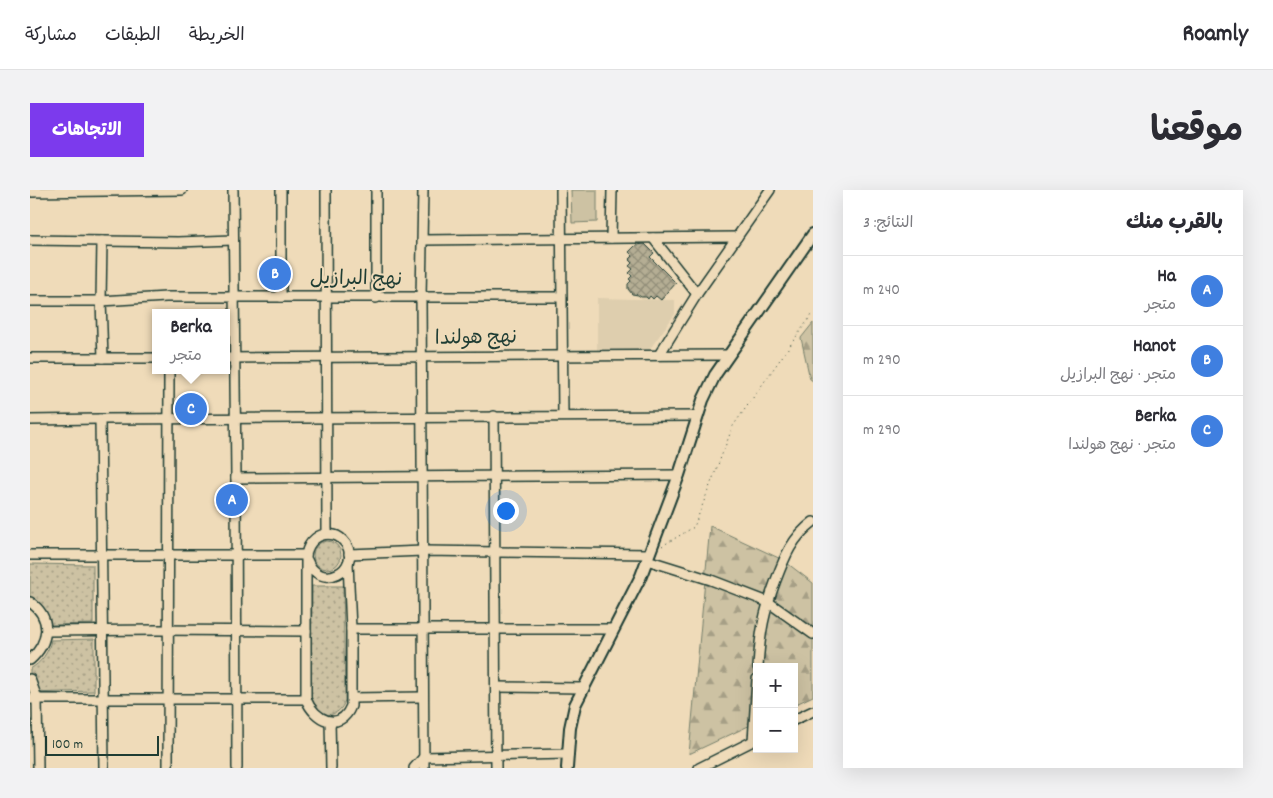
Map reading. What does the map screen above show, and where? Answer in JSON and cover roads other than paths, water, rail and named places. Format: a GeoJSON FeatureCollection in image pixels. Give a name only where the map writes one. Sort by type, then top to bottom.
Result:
{"type":"FeatureCollection","features":[{"type":"Feature","properties":{"kind":"street"},"geometry":{"type":"LineString","coordinates":[[30,192],[182,190]]}},
{"type":"Feature","properties":{"kind":"street"},"geometry":{"type":"LineString","coordinates":[[233,190],[234,298],[230,358],[235,418],[237,764],[243,768]]}},
{"type":"Feature","properties":{"kind":"street"},"geometry":{"type":"LineString","coordinates":[[281,190],[282,297]]}},
{"type":"Feature","properties":{"kind":"street"},"geometry":{"type":"LineString","coordinates":[[326,190],[326,534]]}},
{"type":"Feature","properties":{"kind":"street"},"geometry":{"type":"LineString","coordinates":[[376,190],[376,298]]}},
{"type":"Feature","properties":{"kind":"street"},"geometry":{"type":"LineString","coordinates":[[423,190],[424,768]]}},
{"type":"Feature","properties":{"kind":"street"},"geometry":{"type":"LineString","coordinates":[[561,190],[564,416]]}},
{"type":"Feature","properties":{"kind":"street"},"geometry":{"type":"LineString","coordinates":[[612,190],[612,238]]}},
{"type":"Feature","properties":{"kind":"street"},"geometry":{"type":"LineString","coordinates":[[659,355],[697,294],[770,190]]}},
{"type":"Feature","properties":{"kind":"street"},"geometry":{"type":"LineString","coordinates":[[567,768],[572,716],[583,688],[633,592],[648,557],[712,381],[727,355],[813,234]]}},
{"type":"Feature","properties":{"kind":"street"},"geometry":{"type":"LineString","coordinates":[[423,240],[737,237]]}},
{"type":"Feature","properties":{"kind":"street"},"geometry":{"type":"LineString","coordinates":[[653,238],[697,294]]}},
{"type":"Feature","properties":{"kind":"street"},"geometry":{"type":"LineString","coordinates":[[30,240],[233,240]]}},
{"type":"Feature","properties":{"kind":"street"},"geometry":{"type":"LineString","coordinates":[[102,241],[101,301],[103,358]]}},
{"type":"Feature","properties":{"kind":"street","name":"نهج البرازيل"},"geometry":{"type":"LineString","coordinates":[[30,300],[101,301],[166,297],[562,297]]}},
{"type":"Feature","properties":{"kind":"street","name":"نهج هولندا"},"geometry":{"type":"LineString","coordinates":[[230,358],[727,355]]}},
{"type":"Feature","properties":{"kind":"street"},"geometry":{"type":"LineString","coordinates":[[30,358],[152,358]]}},
{"type":"Feature","properties":{"kind":"street"},"geometry":{"type":"LineString","coordinates":[[168,768],[169,374]]}},
{"type":"Feature","properties":{"kind":"street"},"geometry":{"type":"LineString","coordinates":[[30,420],[422,416],[698,416]]}},
{"type":"Feature","properties":{"kind":"street"},"geometry":{"type":"LineString","coordinates":[[494,416],[496,475],[494,629],[496,768]]}},
{"type":"Feature","properties":{"kind":"street"},"geometry":{"type":"LineString","coordinates":[[100,419],[104,631],[104,768]]}},
{"type":"Feature","properties":{"kind":"street"},"geometry":{"type":"LineString","coordinates":[[236,478],[679,475]]}},
{"type":"Feature","properties":{"kind":"street"},"geometry":{"type":"LineString","coordinates":[[758,663],[761,631],[768,602],[788,549],[799,534],[813,522]]}},
{"type":"Feature","properties":{"kind":"street"},"geometry":{"type":"LineString","coordinates":[[326,534],[333,534],[344,542],[349,558],[351,629],[352,698],[349,713],[338,720],[330,721],[314,713],[306,699],[307,549],[315,538],[326,534]]}},
{"type":"Feature","properties":{"kind":"street"},"geometry":{"type":"LineString","coordinates":[[349,558],[423,552],[496,552],[648,557],[768,602],[813,634]]}},
{"type":"Feature","properties":{"kind":"street"},"geometry":{"type":"LineString","coordinates":[[30,555],[307,557]]}},
{"type":"Feature","properties":{"kind":"street"},"geometry":{"type":"LineString","coordinates":[[307,557],[314,572],[326,577],[340,573],[349,558]]}},
{"type":"Feature","properties":{"kind":"street"},"geometry":{"type":"LineString","coordinates":[[30,602],[40,612],[45,622],[46,631],[43,644],[38,653],[30,660]]}},
{"type":"Feature","properties":{"kind":"street"},"geometry":{"type":"LineString","coordinates":[[351,629],[614,629]]}},
{"type":"Feature","properties":{"kind":"street"},"geometry":{"type":"LineString","coordinates":[[46,631],[306,631]]}},
{"type":"Feature","properties":{"kind":"street"},"geometry":{"type":"LineString","coordinates":[[30,679],[38,768]]}},
{"type":"Feature","properties":{"kind":"street"},"geometry":{"type":"LineString","coordinates":[[496,687],[583,688]]}},
{"type":"Feature","properties":{"kind":"street"},"geometry":{"type":"LineString","coordinates":[[352,698],[423,697]]}},
{"type":"Feature","properties":{"kind":"street"},"geometry":{"type":"LineString","coordinates":[[33,699],[306,699]]}},
{"type":"Feature","properties":{"kind":"street"},"geometry":{"type":"LineString","coordinates":[[798,718],[813,711]]}},
{"type":"Feature","properties":{"kind":"street"},"geometry":{"type":"LineString","coordinates":[[330,721],[331,768]]}},
{"type":"Feature","properties":{"kind":"street"},"geometry":{"type":"LineString","coordinates":[[699,768],[753,741]]}},
{"type":"Feature","properties":{"kind":"street"},"geometry":{"type":"LineString","coordinates":[[414,768],[424,757],[568,754]]}},
{"type":"Feature","properties":{"kind":"place","name":"Hanot"},"geometry":{"type":"Point","coordinates":[275,274]}},
{"type":"Feature","properties":{"kind":"place","name":"Berka"},"geometry":{"type":"Point","coordinates":[191,409]}},
{"type":"Feature","properties":{"kind":"place","name":"Ha"},"geometry":{"type":"Point","coordinates":[232,500]}}]}
